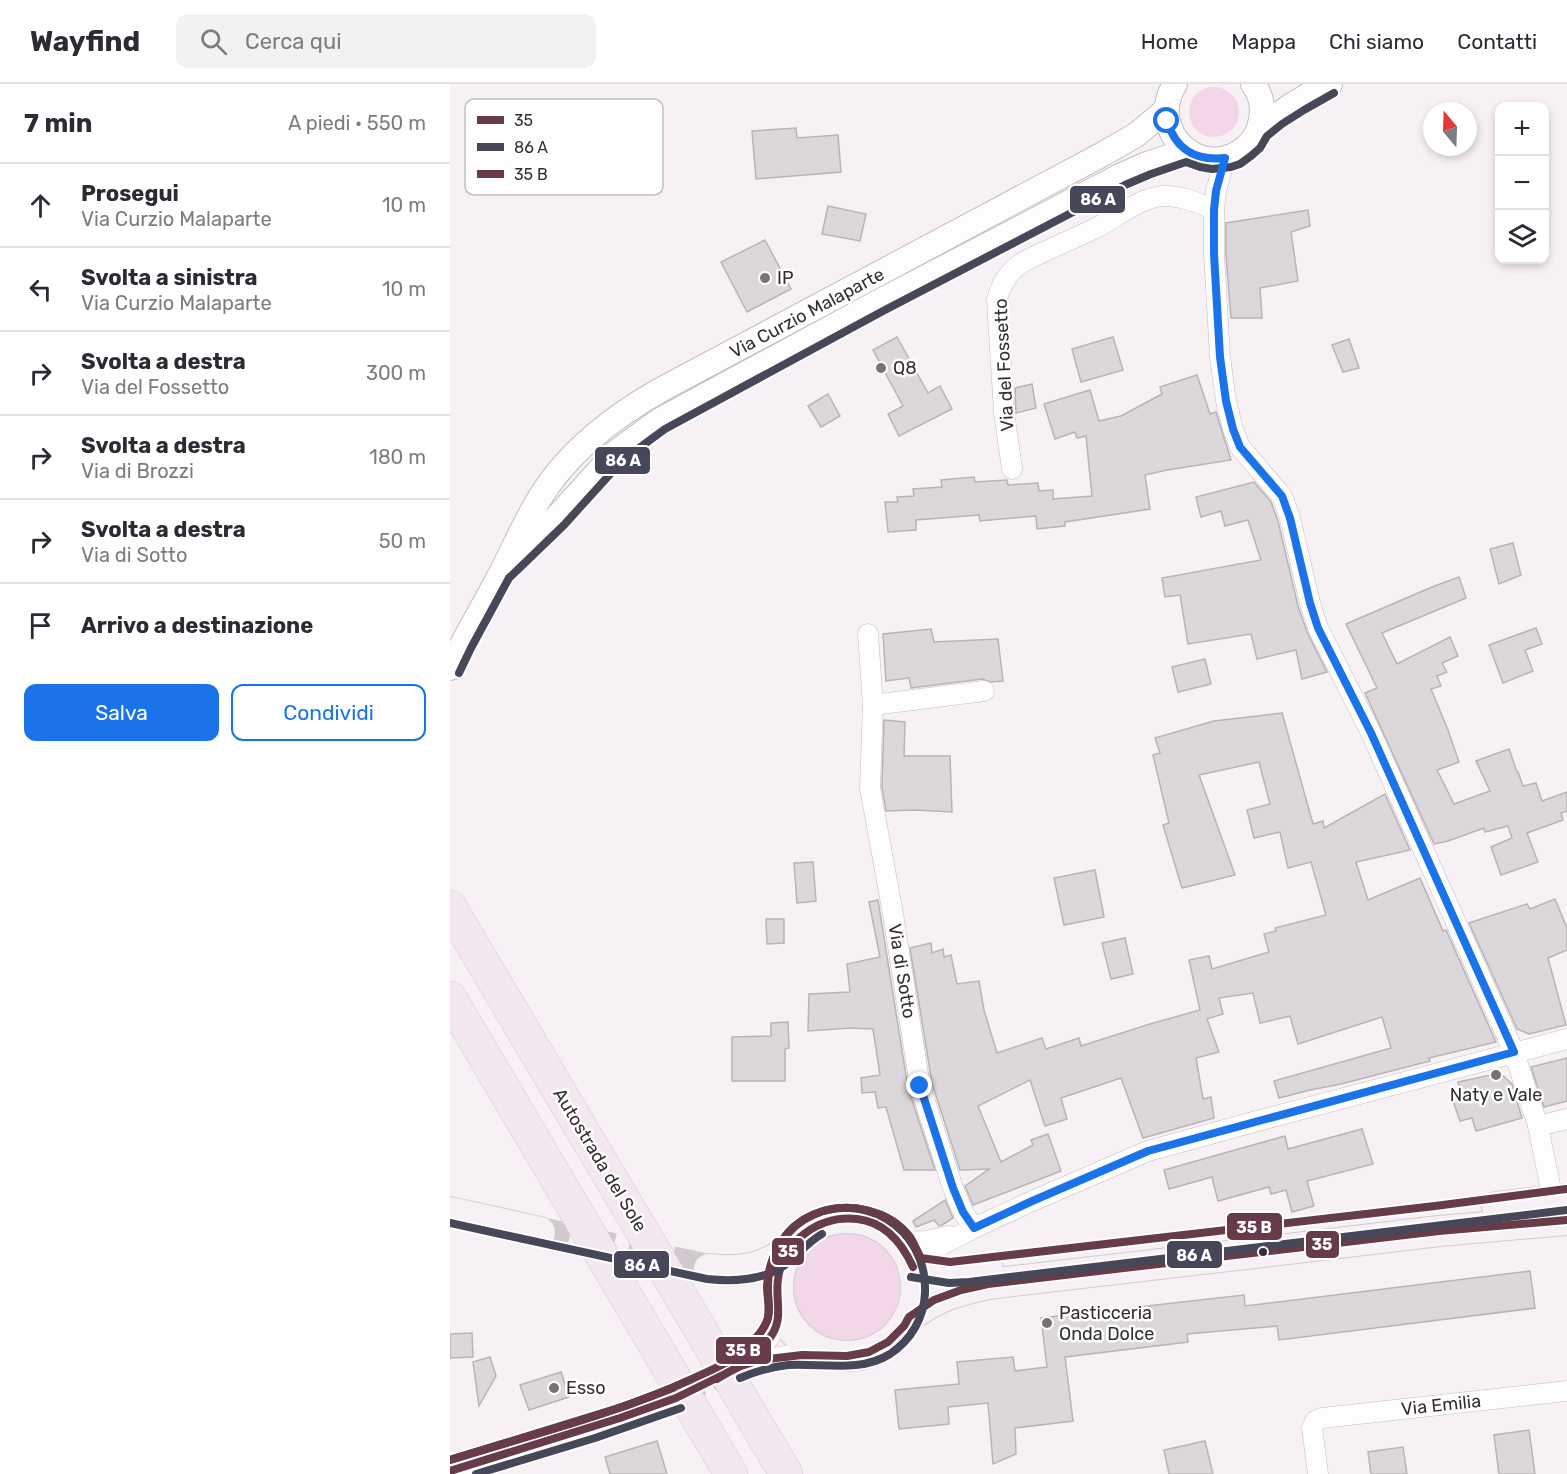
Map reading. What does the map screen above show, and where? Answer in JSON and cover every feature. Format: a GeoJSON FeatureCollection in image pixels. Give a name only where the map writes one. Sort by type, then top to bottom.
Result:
{"type":"FeatureCollection","features":[{"type":"Feature","properties":{"kind":"highway","name":"Autostrada del Sole"},"geometry":{"type":"LineString","coordinates":[[450,907],[786,1474]]}},
{"type":"Feature","properties":{"kind":"highway"},"geometry":{"type":"LineString","coordinates":[[450,998],[731,1474]]}},
{"type":"Feature","properties":{"kind":"main road"},"geometry":{"type":"LineString","coordinates":[[913,1267],[950,1273],[968,1272],[1436,1216],[1562,1206]]}},
{"type":"Feature","properties":{"kind":"main road"},"geometry":{"type":"LineString","coordinates":[[909,1317],[934,1300],[987,1284],[1440,1231],[1562,1206]]}},
{"type":"Feature","properties":{"kind":"main road"},"geometry":{"type":"LineString","coordinates":[[450,1212],[540,1232]]}},
{"type":"Feature","properties":{"kind":"main road"},"geometry":{"type":"LineString","coordinates":[[780,1303],[758,1289],[709,1269],[732,1271],[757,1267],[784,1254],[792,1245],[808,1230],[828,1220],[850,1218],[872,1222],[882,1227],[899,1242],[908,1254],[916,1280],[914,1305],[897,1335],[879,1348],[858,1355],[837,1355],[813,1347],[800,1338],[785,1318],[780,1303],[778,1286],[780,1268],[792,1245]]}},
{"type":"Feature","properties":{"kind":"street"},"geometry":{"type":"LineString","coordinates":[[1175,84],[1167,100],[1167,121],[1170,131],[1186,151],[1203,158],[1214,159],[1225,158],[1242,150],[1255,137],[1259,129],[1262,108],[1260,97],[1253,84]]}},
{"type":"Feature","properties":{"kind":"street"},"geometry":{"type":"LineString","coordinates":[[1259,129],[1291,105],[1329,84]]}},
{"type":"Feature","properties":{"kind":"street","name":"Via Curzio Malaparte"},"geometry":{"type":"LineString","coordinates":[[450,668],[536,504],[559,470],[622,414],[666,387],[1104,154],[1136,135],[1166,110]]}},
{"type":"Feature","properties":{"kind":"street","name":"Via Curzio Malaparte"},"geometry":{"type":"LineString","coordinates":[[501,572],[556,518],[615,453],[660,420],[878,302],[1110,182],[1147,164],[1186,151]]}},
{"type":"Feature","properties":{"kind":"street"},"geometry":{"type":"LineString","coordinates":[[1225,158],[1214,210],[1214,254],[1220,357],[1226,401],[1233,429],[1240,447],[1282,496],[1290,518],[1318,628],[1371,733],[1514,1052],[1562,1206]]}},
{"type":"Feature","properties":{"kind":"street","name":"Via del Fossetto"},"geometry":{"type":"LineString","coordinates":[[1012,469],[1004,412],[997,300],[1000,287],[1008,275],[1017,266],[1030,259],[1156,197],[1184,198],[1214,210]]}},
{"type":"Feature","properties":{"kind":"street","name":"Via di Sotto"},"geometry":{"type":"LineString","coordinates":[[868,634],[873,705],[870,788],[893,914],[920,1086],[953,1188],[963,1212],[974,1228]]}},
{"type":"Feature","properties":{"kind":"street"},"geometry":{"type":"LineString","coordinates":[[873,705],[984,691]]}},
{"type":"Feature","properties":{"kind":"street"},"geometry":{"type":"LineString","coordinates":[[913,1267],[943,1244],[974,1228],[1148,1151],[1567,1039]]}},
{"type":"Feature","properties":{"kind":"street"},"geometry":{"type":"LineString","coordinates":[[1538,1126],[1567,1119]]}},
{"type":"Feature","properties":{"kind":"street"},"geometry":{"type":"LineString","coordinates":[[899,1242],[926,1241],[974,1228]]}},
{"type":"Feature","properties":{"kind":"street"},"geometry":{"type":"LineString","coordinates":[[780,1303],[774,1332],[758,1356],[837,1355]]}},
{"type":"Feature","properties":{"kind":"street","name":"Via Emilia"},"geometry":{"type":"LineString","coordinates":[[1318,1474],[1312,1428],[1315,1421],[1322,1418],[1567,1391]]}},
{"type":"Feature","properties":{"kind":"street"},"geometry":{"type":"LineString","coordinates":[[450,1471],[628,1416]]}},
{"type":"Feature","properties":{"kind":"shaded area"},"geometry":{"type":"Polygon","coordinates":[[[1214,87],[1232,94],[1239,112],[1232,130],[1214,137],[1196,130],[1189,112],[1196,94],[1214,87]]]}},
{"type":"Feature","properties":{"kind":"shaded area"},"geometry":{"type":"Polygon","coordinates":[[[846,1233],[867,1237],[884,1249],[896,1266],[900,1287],[896,1308],[884,1325],[867,1337],[846,1341],[825,1337],[808,1325],[796,1308],[792,1287],[796,1266],[808,1249],[825,1237],[846,1233]]]}},
{"type":"Feature","properties":{"kind":"building"},"geometry":{"type":"Polygon","coordinates":[[[796,128],[797,138],[838,135],[841,172],[756,179],[752,131],[796,128]]]}},
{"type":"Feature","properties":{"kind":"building"},"geometry":{"type":"Polygon","coordinates":[[[828,206],[866,214],[860,241],[822,234],[828,206]]]}},
{"type":"Feature","properties":{"kind":"building"},"geometry":{"type":"Polygon","coordinates":[[[1308,210],[1310,226],[1291,232],[1298,281],[1260,288],[1262,318],[1231,318],[1226,223],[1308,210]]]}},
{"type":"Feature","properties":{"kind":"building"},"geometry":{"type":"Polygon","coordinates":[[[765,240],[791,289],[747,312],[721,262],[765,240]]]}},
{"type":"Feature","properties":{"kind":"building"},"geometry":{"type":"Polygon","coordinates":[[[897,337],[928,393],[940,386],[952,409],[899,436],[888,414],[903,406],[873,350],[897,337]]]}},
{"type":"Feature","properties":{"kind":"building"},"geometry":{"type":"Polygon","coordinates":[[[1113,337],[1123,370],[1081,382],[1072,349],[1113,337]]]}},
{"type":"Feature","properties":{"kind":"building"},"geometry":{"type":"Polygon","coordinates":[[[1349,339],[1359,368],[1343,372],[1332,345],[1349,339]]]}},
{"type":"Feature","properties":{"kind":"building"},"geometry":{"type":"Polygon","coordinates":[[[1197,375],[1210,414],[1216,412],[1231,460],[1145,475],[1150,509],[1065,522],[1065,526],[1037,529],[1036,516],[980,521],[979,515],[916,520],[916,530],[888,532],[885,502],[898,502],[897,497],[914,496],[913,489],[942,487],[941,480],[974,477],[975,482],[1007,480],[1008,485],[1038,483],[1039,491],[1053,490],[1053,499],[1092,496],[1086,436],[1077,438],[1075,432],[1055,439],[1044,404],[1090,390],[1099,421],[1121,416],[1162,394],[1160,387],[1197,375]]]}},
{"type":"Feature","properties":{"kind":"building"},"geometry":{"type":"Polygon","coordinates":[[[1032,384],[1036,408],[1016,413],[1015,388],[1032,384]]]}},
{"type":"Feature","properties":{"kind":"building"},"geometry":{"type":"Polygon","coordinates":[[[828,394],[840,416],[821,427],[808,406],[828,394]]]}},
{"type":"Feature","properties":{"kind":"building"},"geometry":{"type":"Polygon","coordinates":[[[1254,482],[1271,502],[1278,521],[1298,606],[1307,632],[1327,672],[1302,679],[1296,650],[1257,659],[1251,634],[1188,644],[1180,595],[1165,597],[1162,578],[1261,560],[1248,520],[1225,526],[1221,511],[1201,517],[1196,497],[1254,482]]]}},
{"type":"Feature","properties":{"kind":"building"},"geometry":{"type":"Polygon","coordinates":[[[1513,543],[1521,575],[1499,584],[1490,549],[1513,543]]]}},
{"type":"Feature","properties":{"kind":"building"},"geometry":{"type":"Polygon","coordinates":[[[1459,577],[1466,598],[1382,633],[1397,664],[1450,637],[1458,656],[1442,663],[1447,672],[1437,676],[1441,686],[1431,689],[1459,762],[1437,770],[1454,804],[1490,791],[1476,761],[1509,749],[1523,786],[1536,783],[1542,801],[1567,792],[1567,811],[1561,813],[1563,820],[1527,833],[1538,862],[1501,875],[1491,847],[1512,838],[1508,826],[1485,832],[1484,828],[1434,844],[1365,693],[1377,688],[1346,624],[1459,577]]]}},
{"type":"Feature","properties":{"kind":"building"},"geometry":{"type":"Polygon","coordinates":[[[1536,628],[1542,644],[1525,650],[1533,671],[1503,683],[1489,645],[1536,628]]]}},
{"type":"Feature","properties":{"kind":"building"},"geometry":{"type":"Polygon","coordinates":[[[931,629],[934,642],[998,639],[1003,681],[991,682],[982,679],[911,688],[909,678],[886,681],[883,634],[931,629]]]}},
{"type":"Feature","properties":{"kind":"building"},"geometry":{"type":"Polygon","coordinates":[[[1205,659],[1211,684],[1178,692],[1172,667],[1205,659]]]}},
{"type":"Feature","properties":{"kind":"building"},"geometry":{"type":"Polygon","coordinates":[[[1282,713],[1313,824],[1323,821],[1324,828],[1385,794],[1410,850],[1356,862],[1368,900],[1420,878],[1496,1042],[1429,1058],[1430,1061],[1341,1084],[1279,1098],[1274,1081],[1391,1048],[1382,1017],[1298,1044],[1290,1016],[1260,1023],[1253,993],[1219,998],[1223,1014],[1207,1019],[1219,1052],[1196,1058],[1203,1099],[1211,1097],[1214,1118],[1143,1138],[1121,1078],[1061,1098],[1067,1119],[1045,1126],[1030,1080],[978,1106],[1001,1162],[1033,1145],[1031,1140],[1048,1134],[1061,1171],[973,1205],[965,1186],[989,1169],[960,1170],[932,1083],[910,948],[931,943],[932,953],[943,949],[944,957],[951,955],[957,984],[979,981],[984,1010],[997,1053],[1042,1038],[1046,1049],[1079,1038],[1081,1046],[1200,1010],[1189,960],[1209,956],[1212,969],[1269,952],[1264,934],[1276,931],[1275,928],[1326,915],[1311,862],[1288,868],[1280,832],[1254,838],[1247,810],[1270,804],[1259,762],[1199,775],[1235,875],[1182,888],[1163,825],[1169,823],[1153,755],[1160,753],[1155,738],[1214,721],[1282,713]]]}},
{"type":"Feature","properties":{"kind":"building"},"geometry":{"type":"Polygon","coordinates":[[[884,720],[905,722],[904,756],[950,756],[952,812],[886,811],[882,787],[884,720]]]}},
{"type":"Feature","properties":{"kind":"building"},"geometry":{"type":"Polygon","coordinates":[[[813,862],[816,901],[797,903],[794,863],[813,862]]]}},
{"type":"Feature","properties":{"kind":"building"},"geometry":{"type":"Polygon","coordinates":[[[1095,870],[1104,917],[1064,925],[1054,878],[1095,870]]]}},
{"type":"Feature","properties":{"kind":"building"},"geometry":{"type":"Polygon","coordinates":[[[1555,899],[1567,928],[1567,950],[1548,958],[1566,1025],[1529,1034],[1517,1029],[1469,923],[1527,904],[1530,909],[1555,899]]]}},
{"type":"Feature","properties":{"kind":"building"},"geometry":{"type":"Polygon","coordinates":[[[878,900],[908,1088],[935,1170],[904,1170],[886,1107],[878,1108],[875,1092],[862,1093],[861,1078],[880,1075],[873,1029],[808,1031],[809,994],[850,992],[847,964],[880,957],[869,902],[878,900]]]}},
{"type":"Feature","properties":{"kind":"building"},"geometry":{"type":"Polygon","coordinates":[[[766,919],[784,919],[784,943],[767,944],[766,919]]]}},
{"type":"Feature","properties":{"kind":"building"},"geometry":{"type":"Polygon","coordinates":[[[1125,938],[1133,974],[1111,979],[1102,943],[1125,938]]]}},
{"type":"Feature","properties":{"kind":"building"},"geometry":{"type":"Polygon","coordinates":[[[788,1022],[789,1048],[785,1049],[785,1081],[732,1081],[732,1037],[771,1036],[771,1023],[788,1022]]]}},
{"type":"Feature","properties":{"kind":"building"},"geometry":{"type":"Polygon","coordinates":[[[1567,1058],[1567,1101],[1544,1107],[1531,1067],[1567,1058]]]}},
{"type":"Feature","properties":{"kind":"building"},"geometry":{"type":"Polygon","coordinates":[[[1500,1073],[1512,1084],[1522,1118],[1476,1131],[1472,1118],[1460,1121],[1453,1101],[1462,1098],[1458,1082],[1500,1073]]]}},
{"type":"Feature","properties":{"kind":"building"},"geometry":{"type":"Polygon","coordinates":[[[1362,1129],[1373,1164],[1307,1181],[1314,1206],[1292,1212],[1286,1190],[1271,1194],[1269,1187],[1218,1201],[1212,1177],[1169,1189],[1164,1170],[1285,1136],[1288,1149],[1362,1129]]]}},
{"type":"Feature","properties":{"kind":"building"},"geometry":{"type":"Polygon","coordinates":[[[945,1200],[953,1218],[939,1226],[934,1220],[916,1227],[913,1221],[945,1200]]]}},
{"type":"Feature","properties":{"kind":"building"},"geometry":{"type":"Polygon","coordinates":[[[1530,1271],[1535,1308],[1279,1340],[1277,1326],[1187,1334],[1188,1342],[1065,1357],[1073,1421],[1015,1428],[1016,1454],[993,1464],[988,1403],[948,1407],[949,1424],[899,1429],[895,1390],[959,1384],[957,1362],[1013,1357],[1015,1371],[1047,1367],[1041,1318],[1244,1295],[1245,1306],[1530,1271]]]}},
{"type":"Feature","properties":{"kind":"building"},"geometry":{"type":"Polygon","coordinates":[[[472,1333],[473,1357],[450,1358],[450,1334],[472,1333]]]}},
{"type":"Feature","properties":{"kind":"building"},"geometry":{"type":"Polygon","coordinates":[[[490,1357],[496,1376],[479,1406],[473,1362],[490,1357]]]}},
{"type":"Feature","properties":{"kind":"building"},"geometry":{"type":"Polygon","coordinates":[[[561,1372],[569,1397],[529,1410],[520,1385],[561,1372]]]}},
{"type":"Feature","properties":{"kind":"building"},"geometry":{"type":"Polygon","coordinates":[[[1529,1430],[1535,1474],[1499,1474],[1494,1435],[1529,1430]]]}},
{"type":"Feature","properties":{"kind":"building"},"geometry":{"type":"Polygon","coordinates":[[[657,1441],[667,1474],[610,1474],[605,1457],[657,1441]]]}},
{"type":"Feature","properties":{"kind":"building"},"geometry":{"type":"Polygon","coordinates":[[[1205,1441],[1213,1474],[1169,1474],[1164,1450],[1205,1441]]]}},
{"type":"Feature","properties":{"kind":"building"},"geometry":{"type":"Polygon","coordinates":[[[1403,1447],[1407,1474],[1371,1474],[1368,1452],[1403,1447]]]}},
{"type":"Feature","properties":{"kind":"tunnel"},"geometry":{"type":"LineString","coordinates":[[540,1232],[708,1269]]}},
{"type":"Feature","properties":{"kind":"tunnel"},"geometry":{"type":"LineString","coordinates":[[628,1416],[676,1398],[741,1366],[760,1360]]}},
{"type":"Feature","properties":{"kind":"transit line"},"geometry":{"type":"LineString","coordinates":[[459,673],[509,578],[564,525],[622,461],[665,429],[883,311],[1125,185],[1186,162],[1212,169],[1240,164],[1260,148],[1267,136],[1282,124],[1334,93]]}},
{"type":"Feature","properties":{"kind":"transit line"},"geometry":{"type":"LineString","coordinates":[[450,1460],[633,1403],[692,1379],[735,1357],[747,1347],[767,1322],[769,1314],[768,1274],[781,1243],[805,1219],[827,1210],[853,1208],[879,1214],[901,1227],[910,1237],[921,1258],[950,1262],[1566,1189]]}},
{"type":"Feature","properties":{"kind":"transit line"},"geometry":{"type":"LineString","coordinates":[[730,1360],[751,1344],[764,1327],[769,1313],[768,1280],[776,1250],[788,1233],[803,1220],[825,1211],[847,1208],[867,1211],[886,1219],[903,1232],[915,1249],[923,1270],[925,1293],[922,1311],[910,1335],[890,1354],[878,1360],[854,1365],[788,1365],[740,1378]]}},
{"type":"Feature","properties":{"kind":"transit line"},"geometry":{"type":"LineString","coordinates":[[911,1277],[949,1283],[969,1282],[1567,1210]]}},
{"type":"Feature","properties":{"kind":"transit line","name":"35"},"geometry":{"type":"LineString","coordinates":[[717,1379],[756,1354],[768,1341],[778,1320],[777,1286],[781,1265],[795,1242],[817,1226],[843,1219],[857,1219],[876,1224],[898,1242],[913,1267]]}},
{"type":"Feature","properties":{"kind":"transit line","name":"35"},"geometry":{"type":"LineString","coordinates":[[450,1471],[620,1418],[676,1398],[741,1366],[760,1360],[802,1355],[847,1356],[869,1352],[888,1342],[904,1326],[909,1317],[934,1300],[961,1290],[988,1284],[1439,1231],[1567,1220]]}},
{"type":"Feature","properties":{"kind":"transit line"},"geometry":{"type":"LineString","coordinates":[[450,1223],[707,1279],[728,1280],[750,1279],[770,1273],[789,1262],[822,1234]]}},
{"type":"Feature","properties":{"kind":"transit line"},"geometry":{"type":"LineString","coordinates":[[450,1460],[625,1406],[673,1388]]}},
{"type":"Feature","properties":{"kind":"transit line"},"geometry":{"type":"LineString","coordinates":[[476,1474],[595,1438],[681,1408]]}},
{"type":"Feature","properties":{"kind":"place","name":"IP"},"geometry":{"type":"Point","coordinates":[765,278]}},
{"type":"Feature","properties":{"kind":"place","name":"Q8"},"geometry":{"type":"Point","coordinates":[881,368]}},
{"type":"Feature","properties":{"kind":"place","name":"Naty e Vale"},"geometry":{"type":"Point","coordinates":[1496,1075]}},
{"type":"Feature","properties":{"kind":"place","name":"Pasticceria Onda Dolce"},"geometry":{"type":"Point","coordinates":[1047,1323]}},
{"type":"Feature","properties":{"kind":"place","name":"Esso"},"geometry":{"type":"Point","coordinates":[554,1388]}},
{"type":"Feature","properties":{"kind":"route"},"geometry":{"type":"LineString","coordinates":[[920,1086],[953,1188],[963,1212],[974,1228],[1148,1151],[1514,1052],[1371,733],[1318,628],[1290,518],[1282,496],[1240,447],[1233,429],[1226,401],[1220,357],[1214,254],[1216,191],[1225,158],[1203,158],[1186,151],[1176,141],[1167,121]]}}]}
